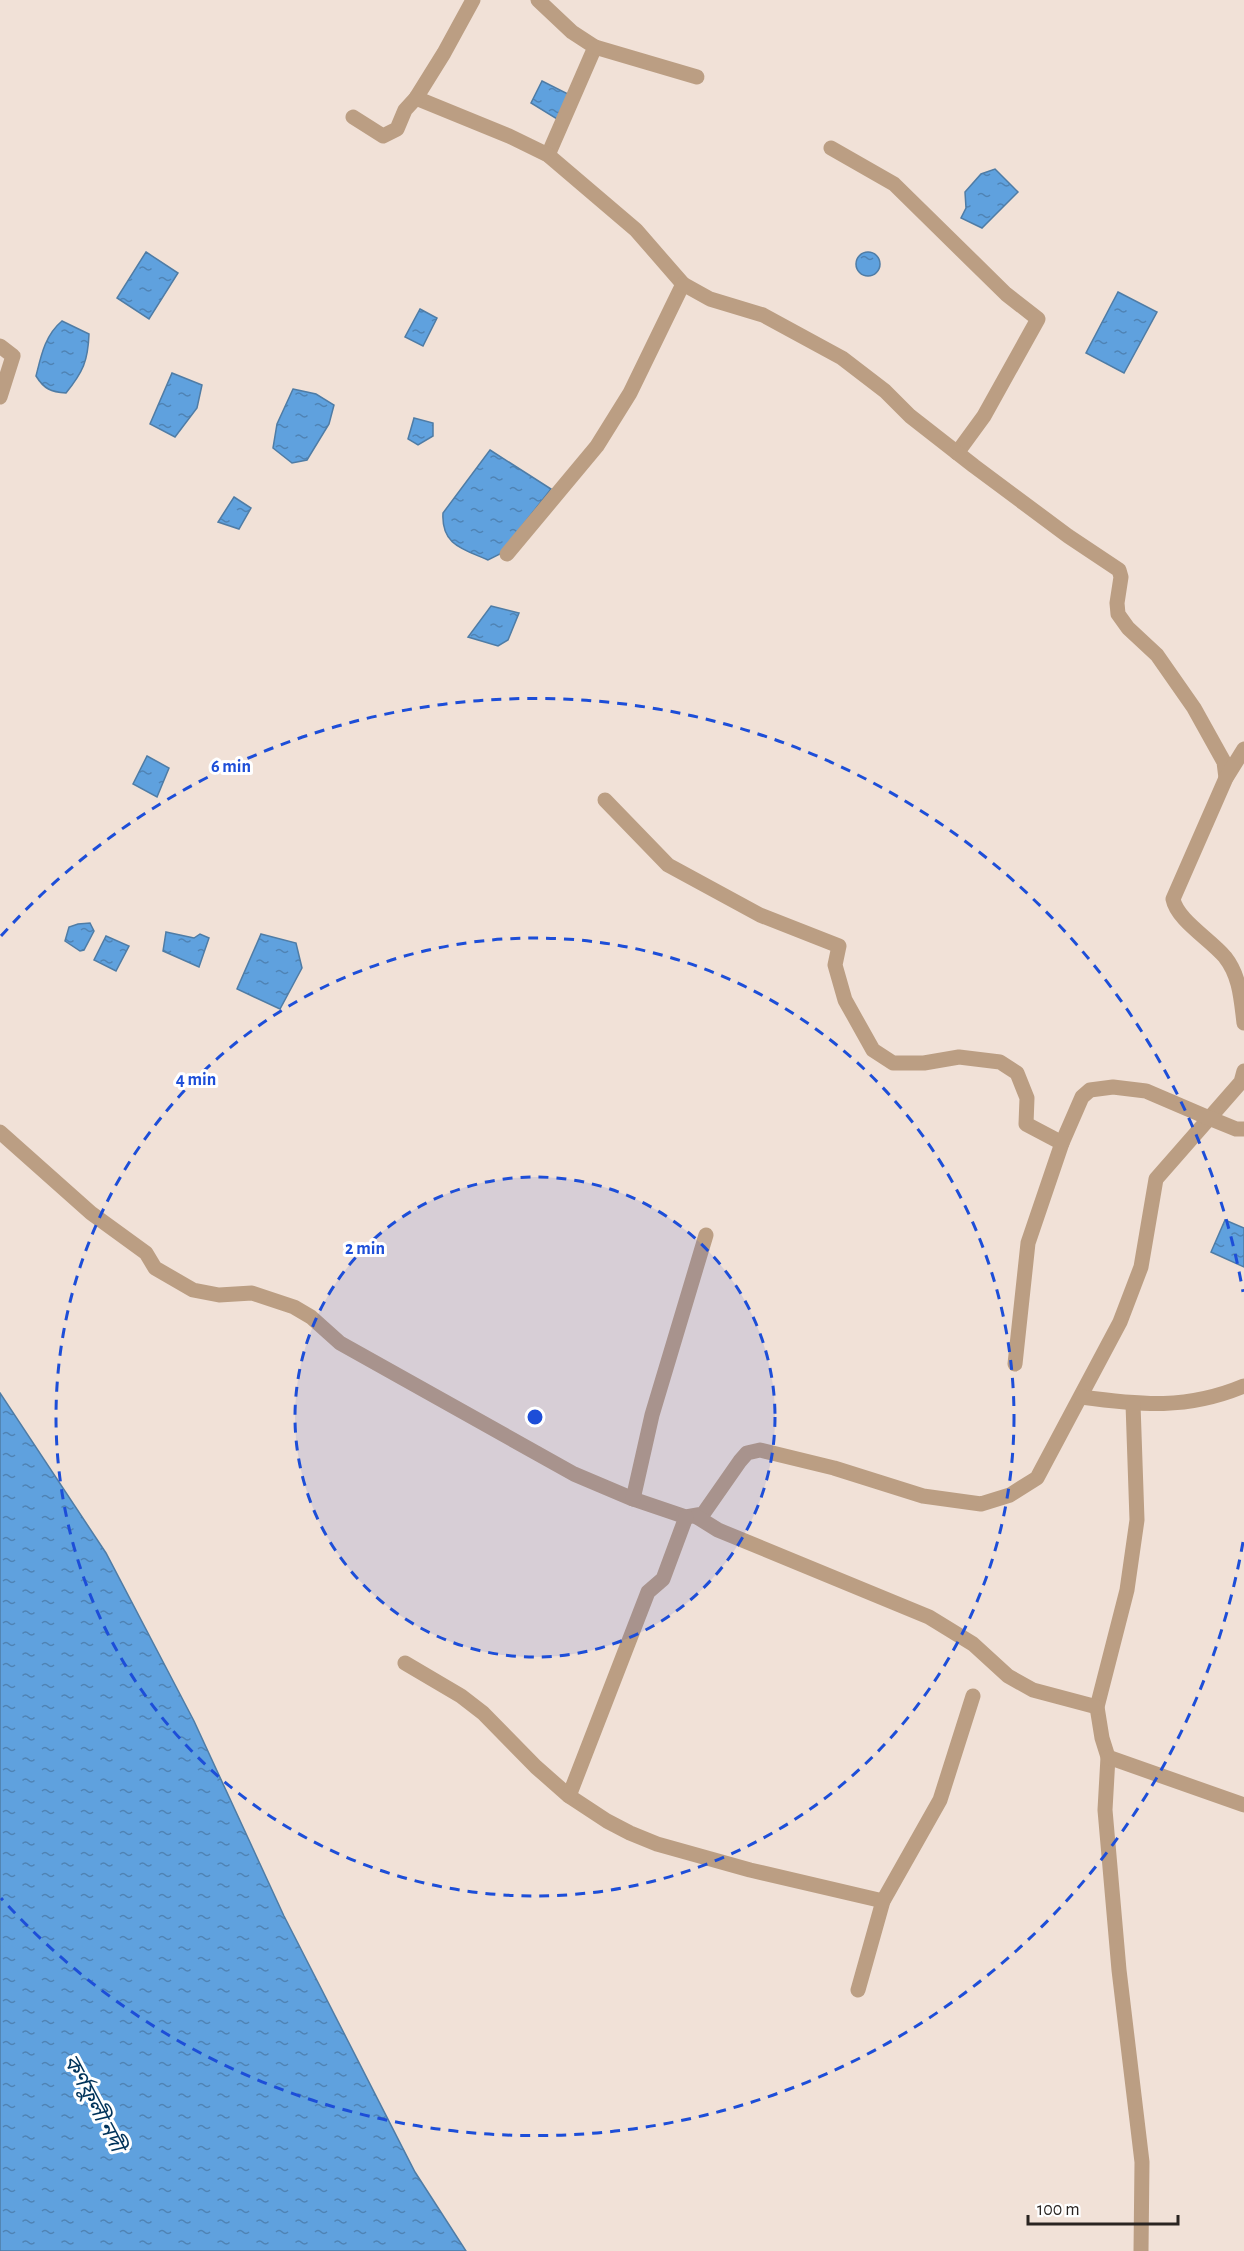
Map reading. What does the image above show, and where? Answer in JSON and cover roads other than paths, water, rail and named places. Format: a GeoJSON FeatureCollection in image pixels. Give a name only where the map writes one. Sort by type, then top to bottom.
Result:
{"type":"FeatureCollection","features":[{"type":"Feature","properties":{"kind":"street"},"geometry":{"type":"LineString","coordinates":[[353,117],[383,136],[397,129],[405,110],[416,98],[444,53],[473,0]]}},
{"type":"Feature","properties":{"kind":"street"},"geometry":{"type":"LineString","coordinates":[[538,0],[572,32],[595,47],[697,77]]}},
{"type":"Feature","properties":{"kind":"street"},"geometry":{"type":"LineString","coordinates":[[548,155],[595,47]]}},
{"type":"Feature","properties":{"kind":"street"},"geometry":{"type":"LineString","coordinates":[[416,98],[509,136],[548,155],[636,230],[683,284],[710,299],[763,315],[842,358],[885,391],[910,416],[957,453],[1068,536],[1119,570],[1121,577],[1117,603],[1118,614],[1128,628],[1157,655],[1194,708],[1224,762],[1226,778]]}},
{"type":"Feature","properties":{"kind":"street"},"geometry":{"type":"LineString","coordinates":[[831,148],[894,184],[1006,294],[1038,319],[984,416],[957,453]]}},
{"type":"Feature","properties":{"kind":"street"},"geometry":{"type":"LineString","coordinates":[[507,554],[597,446],[630,393],[683,284]]}},
{"type":"Feature","properties":{"kind":"street"},"geometry":{"type":"LineString","coordinates":[[0,346],[13,356],[0,397]]}},
{"type":"Feature","properties":{"kind":"street"},"geometry":{"type":"LineString","coordinates":[[1244,749],[1226,778],[1173,899],[1175,908],[1232,967],[1238,982],[1244,1023]]}},
{"type":"Feature","properties":{"kind":"street"},"geometry":{"type":"LineString","coordinates":[[605,800],[668,865],[760,915],[840,946],[835,964],[845,1000],[873,1050],[893,1063],[924,1063],[959,1057],[1000,1062],[1017,1073],[1027,1098],[1026,1124],[1062,1143]]}},
{"type":"Feature","properties":{"kind":"street"},"geometry":{"type":"LineString","coordinates":[[691,1517],[702,1514],[747,1453],[759,1450],[834,1468],[923,1496],[981,1504],[1011,1495],[1037,1478],[1120,1322],[1141,1267],[1156,1179],[1241,1082],[1244,1071]]}},
{"type":"Feature","properties":{"kind":"street"},"geometry":{"type":"LineString","coordinates":[[1015,1364],[1029,1243],[1062,1143],[1083,1096],[1090,1090],[1113,1087],[1146,1091],[1209,1118],[1244,1129]]}},
{"type":"Feature","properties":{"kind":"street"},"geometry":{"type":"LineString","coordinates":[[0,1132],[91,1213],[146,1253],[155,1268],[193,1290],[219,1295],[252,1293],[294,1307],[311,1317],[340,1343],[574,1474],[633,1499],[691,1517],[929,1617],[973,1644],[1008,1676],[1033,1690],[1096,1707]]}},
{"type":"Feature","properties":{"kind":"street"},"geometry":{"type":"LineString","coordinates":[[633,1499],[652,1415],[706,1235]]}},
{"type":"Feature","properties":{"kind":"street"},"geometry":{"type":"LineString","coordinates":[[1081,1397],[1133,1404],[1187,1404],[1226,1394],[1244,1386]]}},
{"type":"Feature","properties":{"kind":"street"},"geometry":{"type":"LineString","coordinates":[[1133,1404],[1137,1520],[1127,1590],[1096,1707],[1108,1757],[1106,1821],[1119,1970],[1142,2162],[1141,2251]]}},
{"type":"Feature","properties":{"kind":"street"},"geometry":{"type":"LineString","coordinates":[[569,1796],[648,1593],[663,1578],[691,1517]]}},
{"type":"Feature","properties":{"kind":"street"},"geometry":{"type":"LineString","coordinates":[[405,1663],[444,1684],[483,1713],[536,1767],[569,1796],[607,1821],[657,1844],[750,1870],[883,1901]]}},
{"type":"Feature","properties":{"kind":"street"},"geometry":{"type":"LineString","coordinates":[[858,1990],[883,1901],[940,1800],[973,1696]]}},
{"type":"Feature","properties":{"kind":"street"},"geometry":{"type":"LineString","coordinates":[[1108,1757],[1244,1805]]}},
{"type":"Feature","properties":{"kind":"water"},"geometry":{"type":"Polygon","coordinates":[[[542,81],[570,95],[557,119],[531,103],[542,81]]]}},
{"type":"Feature","properties":{"kind":"water"},"geometry":{"type":"Polygon","coordinates":[[[995,169],[1018,192],[982,228],[961,218],[966,208],[965,192],[981,174],[995,169]]]}},
{"type":"Feature","properties":{"kind":"water"},"geometry":{"type":"Polygon","coordinates":[[[146,252],[178,273],[149,319],[117,298],[146,252]]]}},
{"type":"Feature","properties":{"kind":"water"},"geometry":{"type":"Polygon","coordinates":[[[868,252],[873,253],[879,259],[879,269],[873,275],[868,276],[863,275],[857,269],[856,264],[857,259],[863,253],[868,252]]]}},
{"type":"Feature","properties":{"kind":"water"},"geometry":{"type":"Polygon","coordinates":[[[1118,292],[1157,312],[1124,373],[1086,353],[1118,292]]]}},
{"type":"Feature","properties":{"kind":"water"},"geometry":{"type":"Polygon","coordinates":[[[420,309],[437,318],[423,346],[405,337],[420,309]]]}},
{"type":"Feature","properties":{"kind":"water"},"geometry":{"type":"Polygon","coordinates":[[[62,321],[89,334],[84,366],[66,393],[48,389],[36,376],[48,339],[62,321]]]}},
{"type":"Feature","properties":{"kind":"water"},"geometry":{"type":"Polygon","coordinates":[[[172,373],[202,385],[197,408],[175,437],[150,424],[172,373]]]}},
{"type":"Feature","properties":{"kind":"water"},"geometry":{"type":"Polygon","coordinates":[[[293,389],[316,394],[334,405],[329,424],[307,460],[292,463],[273,448],[277,424],[293,389]]]}},
{"type":"Feature","properties":{"kind":"water"},"geometry":{"type":"Polygon","coordinates":[[[414,418],[433,423],[433,436],[418,445],[408,439],[414,418]]]}},
{"type":"Feature","properties":{"kind":"water"},"geometry":{"type":"Polygon","coordinates":[[[490,450],[551,489],[500,554],[488,560],[462,549],[450,539],[443,524],[443,513],[490,450]]]}},
{"type":"Feature","properties":{"kind":"water"},"geometry":{"type":"Polygon","coordinates":[[[234,497],[251,508],[239,529],[218,522],[234,497]]]}},
{"type":"Feature","properties":{"kind":"water"},"geometry":{"type":"Polygon","coordinates":[[[491,606],[519,613],[508,640],[498,646],[468,637],[491,606]]]}},
{"type":"Feature","properties":{"kind":"water"},"geometry":{"type":"Polygon","coordinates":[[[147,756],[169,768],[157,797],[133,784],[147,756]]]}},
{"type":"Feature","properties":{"kind":"water"},"geometry":{"type":"Polygon","coordinates":[[[90,923],[94,931],[84,950],[80,951],[65,941],[69,927],[90,923]]]}},
{"type":"Feature","properties":{"kind":"water"},"geometry":{"type":"Polygon","coordinates":[[[166,932],[194,938],[200,934],[209,938],[199,967],[163,951],[166,932]]]}},
{"type":"Feature","properties":{"kind":"water"},"geometry":{"type":"Polygon","coordinates":[[[261,934],[296,943],[302,968],[280,1009],[237,989],[261,934]]]}},
{"type":"Feature","properties":{"kind":"water"},"geometry":{"type":"Polygon","coordinates":[[[106,936],[129,946],[116,971],[94,960],[106,936]]]}},
{"type":"Feature","properties":{"kind":"water"},"geometry":{"type":"Polygon","coordinates":[[[1225,1220],[1244,1228],[1244,1267],[1211,1252],[1225,1220]]]}},
{"type":"Feature","properties":{"kind":"water","name":"কর্ণফুলী নদী"},"geometry":{"type":"Polygon","coordinates":[[[0,1393],[106,1553],[194,1721],[284,1916],[415,2172],[466,2251],[0,2251],[0,1393]]]}}]}
